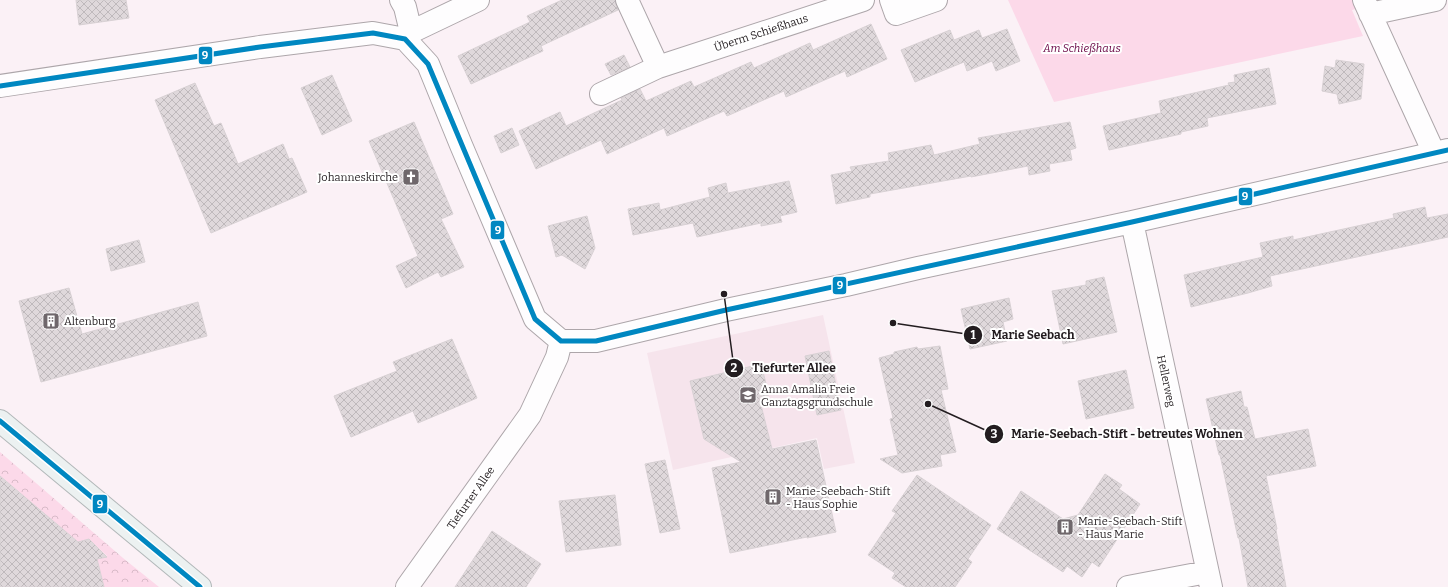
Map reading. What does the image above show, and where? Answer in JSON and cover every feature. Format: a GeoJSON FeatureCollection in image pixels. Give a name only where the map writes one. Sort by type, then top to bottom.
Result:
{"type":"FeatureCollection","features":[{"type":"Feature","properties":{"kind":"main road"},"geometry":{"type":"LineString","coordinates":[[0,421],[200,587]]}},
{"type":"Feature","properties":{"kind":"street"},"geometry":{"type":"LineString","coordinates":[[401,0],[405,7],[408,35],[428,64],[535,319],[561,341],[596,341],[726,310],[1132,222],[1441,152],[1367,7],[1435,0]]}},
{"type":"Feature","properties":{"kind":"street"},"geometry":{"type":"LineString","coordinates":[[0,86],[260,47],[373,33],[408,35],[478,0]]}},
{"type":"Feature","properties":{"kind":"street"},"geometry":{"type":"LineString","coordinates":[[627,0],[658,67]]}},
{"type":"Feature","properties":{"kind":"street","name":"Überm Schießhaus"},"geometry":{"type":"LineString","coordinates":[[601,94],[658,67],[863,0]]}},
{"type":"Feature","properties":{"kind":"street"},"geometry":{"type":"LineString","coordinates":[[891,0],[896,14],[936,0]]}},
{"type":"Feature","properties":{"kind":"street","name":"Hellerweg"},"geometry":{"type":"LineString","coordinates":[[1132,222],[1209,579]]}},
{"type":"Feature","properties":{"kind":"street","name":"Tiefurter Allee"},"geometry":{"type":"LineString","coordinates":[[408,587],[530,415],[557,357],[561,341]]}},
{"type":"Feature","properties":{"kind":"street"},"geometry":{"type":"LineString","coordinates":[[1128,587],[1209,579]]}},
{"type":"Feature","properties":{"kind":"shaded area","name":"Anna Amalia Freie Ganztagsgrundschule"},"geometry":{"type":"Polygon","coordinates":[[[823,315],[855,463],[824,469],[817,438],[673,470],[647,353],[823,315]]]}},
{"type":"Feature","properties":{"kind":"green space","name":"Am Schießhaus"},"geometry":{"type":"Polygon","coordinates":[[[1008,0],[1392,0],[1352,10],[1363,36],[1054,102],[1008,0]]]}},
{"type":"Feature","properties":{"kind":"green space"},"geometry":{"type":"Polygon","coordinates":[[[0,452],[159,587],[104,587],[97,559],[107,556],[89,539],[78,542],[0,476],[0,452]]]}},
{"type":"Feature","properties":{"kind":"building"},"geometry":{"type":"Polygon","coordinates":[[[76,0],[126,0],[129,18],[79,25],[76,0]]]}},
{"type":"Feature","properties":{"kind":"building"},"geometry":{"type":"Polygon","coordinates":[[[562,0],[615,0],[618,10],[541,46],[543,51],[471,84],[458,56],[530,22],[527,16],[562,0]]]}},
{"type":"Feature","properties":{"kind":"building"},"geometry":{"type":"Polygon","coordinates":[[[871,24],[887,59],[847,77],[845,71],[786,97],[784,91],[727,116],[724,111],[667,136],[664,128],[607,154],[601,140],[536,169],[519,131],[560,112],[566,126],[622,100],[621,98],[640,89],[646,101],[691,81],[694,87],[751,62],[754,68],[810,43],[813,50],[871,24]]]}},
{"type":"Feature","properties":{"kind":"building"},"geometry":{"type":"Polygon","coordinates":[[[1007,29],[1020,61],[996,71],[992,61],[967,71],[964,62],[915,82],[901,50],[950,30],[954,40],[979,30],[982,38],[1007,29]]]}},
{"type":"Feature","properties":{"kind":"building"},"geometry":{"type":"Polygon","coordinates":[[[624,55],[630,67],[611,75],[605,64],[624,55]]]}},
{"type":"Feature","properties":{"kind":"building"},"geometry":{"type":"Polygon","coordinates":[[[1336,60],[1364,64],[1361,99],[1339,104],[1337,94],[1322,91],[1325,66],[1335,68],[1336,60]]]}},
{"type":"Feature","properties":{"kind":"building"},"geometry":{"type":"Polygon","coordinates":[[[1269,68],[1276,104],[1207,118],[1208,126],[1181,132],[1181,134],[1109,150],[1103,126],[1161,113],[1159,101],[1229,85],[1228,83],[1235,82],[1234,75],[1269,68]]]}},
{"type":"Feature","properties":{"kind":"building"},"geometry":{"type":"Polygon","coordinates":[[[332,75],[352,121],[322,135],[301,88],[332,75]]]}},
{"type":"Feature","properties":{"kind":"building"},"geometry":{"type":"Polygon","coordinates":[[[195,83],[214,126],[221,123],[238,164],[283,144],[289,159],[292,158],[307,192],[211,233],[155,100],[195,83]]]}},
{"type":"Feature","properties":{"kind":"building","name":"Johanneskirche"},"geometry":{"type":"Polygon","coordinates":[[[414,122],[453,214],[441,219],[464,267],[441,277],[438,272],[406,288],[396,266],[418,256],[369,141],[414,122]]]}},
{"type":"Feature","properties":{"kind":"building"},"geometry":{"type":"Polygon","coordinates":[[[1070,122],[1076,148],[1070,150],[1072,160],[1049,164],[1050,171],[1029,175],[1028,166],[870,194],[870,197],[836,204],[831,175],[852,171],[850,167],[889,161],[888,153],[931,145],[934,155],[980,144],[978,138],[1070,122]]]}},
{"type":"Feature","properties":{"kind":"building"},"geometry":{"type":"Polygon","coordinates":[[[512,128],[519,145],[501,153],[494,136],[512,128]]]}},
{"type":"Feature","properties":{"kind":"building"},"geometry":{"type":"Polygon","coordinates":[[[789,181],[797,212],[780,216],[782,222],[761,226],[761,223],[697,237],[693,223],[633,235],[628,209],[659,203],[660,210],[710,197],[708,188],[726,183],[728,193],[789,181]]]}},
{"type":"Feature","properties":{"kind":"building"},"geometry":{"type":"Polygon","coordinates":[[[1425,207],[1427,218],[1448,214],[1448,237],[1270,276],[1272,286],[1191,307],[1184,275],[1263,257],[1260,243],[1293,236],[1293,240],[1394,218],[1393,214],[1425,207]]]}},
{"type":"Feature","properties":{"kind":"building"},"geometry":{"type":"Polygon","coordinates":[[[587,216],[595,248],[585,269],[562,255],[556,257],[548,226],[587,216]]]}},
{"type":"Feature","properties":{"kind":"building"},"geometry":{"type":"Polygon","coordinates":[[[139,240],[145,262],[111,271],[106,249],[139,240]]]}},
{"type":"Feature","properties":{"kind":"building"},"geometry":{"type":"Polygon","coordinates":[[[1104,277],[1117,332],[1063,344],[1052,291],[1086,285],[1086,281],[1104,277]]]}},
{"type":"Feature","properties":{"kind":"building"},"geometry":{"type":"Polygon","coordinates":[[[69,288],[82,334],[198,302],[207,336],[41,382],[19,301],[69,288]]]}},
{"type":"Feature","properties":{"kind":"building"},"geometry":{"type":"Polygon","coordinates":[[[1009,298],[1013,319],[1003,322],[1007,341],[970,349],[961,309],[1009,298]]]}},
{"type":"Feature","properties":{"kind":"building"},"geometry":{"type":"Polygon","coordinates":[[[452,339],[477,398],[418,423],[413,411],[351,437],[334,396],[397,371],[393,362],[452,339]]]}},
{"type":"Feature","properties":{"kind":"building"},"geometry":{"type":"Polygon","coordinates":[[[940,346],[948,389],[941,390],[956,452],[940,455],[942,466],[902,473],[880,459],[898,455],[890,419],[893,418],[879,358],[894,354],[894,352],[917,347],[918,349],[940,346]]]}},
{"type":"Feature","properties":{"kind":"building"},"geometry":{"type":"Polygon","coordinates":[[[829,351],[841,410],[817,415],[805,356],[829,351]]]}},
{"type":"Feature","properties":{"kind":"building"},"geometry":{"type":"Polygon","coordinates":[[[761,364],[769,395],[759,397],[772,449],[816,440],[836,532],[730,553],[712,468],[741,462],[704,439],[690,381],[761,364]]]}},
{"type":"Feature","properties":{"kind":"building"},"geometry":{"type":"Polygon","coordinates":[[[1126,370],[1134,408],[1086,419],[1078,381],[1126,370]]]}},
{"type":"Feature","properties":{"kind":"building"},"geometry":{"type":"Polygon","coordinates":[[[1241,391],[1244,407],[1247,407],[1255,439],[1308,429],[1316,466],[1266,476],[1277,529],[1286,587],[1248,587],[1239,538],[1206,399],[1241,391]]]}},
{"type":"Feature","properties":{"kind":"building"},"geometry":{"type":"Polygon","coordinates":[[[665,460],[680,529],[660,533],[645,464],[665,460]]]}},
{"type":"Feature","properties":{"kind":"building","name":"Marie-Seebach-Stift - Haus Marie"},"geometry":{"type":"Polygon","coordinates":[[[1105,474],[1122,485],[1119,489],[1140,504],[1099,567],[1092,562],[1082,577],[1067,566],[1063,572],[997,529],[1021,491],[1063,519],[1078,515],[1105,474]]]}},
{"type":"Feature","properties":{"kind":"building"},"geometry":{"type":"Polygon","coordinates":[[[917,475],[991,525],[968,559],[972,562],[955,587],[906,587],[892,578],[895,573],[868,555],[896,513],[892,511],[917,475]]]}},
{"type":"Feature","properties":{"kind":"building"},"geometry":{"type":"Polygon","coordinates":[[[0,476],[78,542],[89,539],[107,557],[97,559],[104,587],[0,587],[0,476]]]}},
{"type":"Feature","properties":{"kind":"building"},"geometry":{"type":"Polygon","coordinates":[[[615,495],[621,545],[566,552],[559,501],[615,495]]]}},
{"type":"Feature","properties":{"kind":"building"},"geometry":{"type":"Polygon","coordinates":[[[492,531],[541,564],[526,587],[455,587],[492,531]]]}},
{"type":"Feature","properties":{"kind":"transit line","name":"9"},"geometry":{"type":"LineString","coordinates":[[0,86],[260,47],[373,33],[405,39],[428,64],[535,319],[561,341],[596,341],[726,310],[1132,222],[1448,150]]}},
{"type":"Feature","properties":{"kind":"transit line","name":"9"},"geometry":{"type":"LineString","coordinates":[[0,421],[200,587]]}},
{"type":"Feature","properties":{"kind":"place","name":"Johanneskirche"},"geometry":{"type":"Point","coordinates":[411,177]}},
{"type":"Feature","properties":{"kind":"place","name":"Tiefurter Allee"},"geometry":{"type":"Point","coordinates":[724,294]}},
{"type":"Feature","properties":{"kind":"place","name":"Altenburg"},"geometry":{"type":"Point","coordinates":[51,321]}},
{"type":"Feature","properties":{"kind":"place","name":"Marie Seebach"},"geometry":{"type":"Point","coordinates":[893,323]}},
{"type":"Feature","properties":{"kind":"place","name":"Anna Amalia Freie Ganztagsgrundschule"},"geometry":{"type":"Point","coordinates":[748,395]}},
{"type":"Feature","properties":{"kind":"place","name":"Marie-Seebach-Stift - betreutes Wohnen"},"geometry":{"type":"Point","coordinates":[928,404]}},
{"type":"Feature","properties":{"kind":"place","name":"Marie-Seebach-Stift - Haus Sophie"},"geometry":{"type":"Point","coordinates":[773,497]}},
{"type":"Feature","properties":{"kind":"place","name":"Marie-Seebach-Stift - Haus Marie"},"geometry":{"type":"Point","coordinates":[1065,527]}}]}
